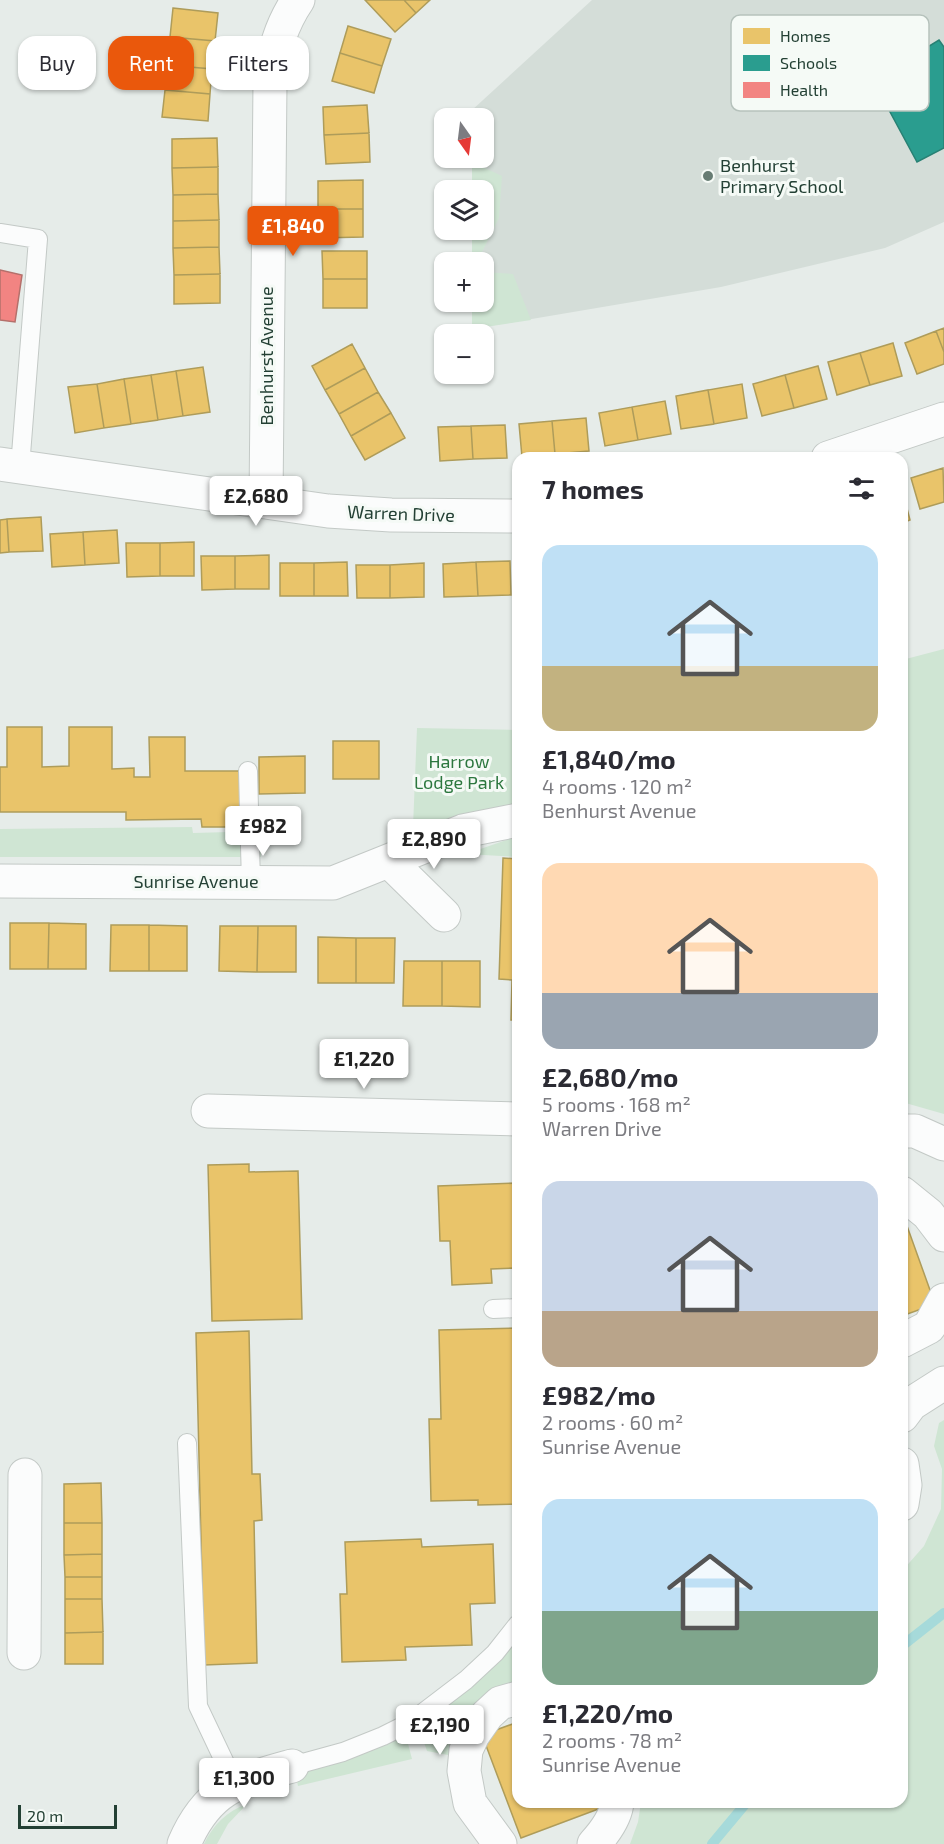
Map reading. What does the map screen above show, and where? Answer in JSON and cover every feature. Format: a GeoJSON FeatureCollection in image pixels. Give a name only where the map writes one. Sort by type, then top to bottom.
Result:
{"type":"FeatureCollection","features":[{"type":"Feature","properties":{"kind":"street","name":"Benhurst Avenue"},"geometry":{"type":"LineString","coordinates":[[266,502],[270,82],[272,57],[282,29],[298,0]]}},
{"type":"Feature","properties":{"kind":"street"},"geometry":{"type":"LineString","coordinates":[[846,452],[944,419]]}},
{"type":"Feature","properties":{"kind":"street","name":"Warren Drive"},"geometry":{"type":"LineString","coordinates":[[10,466],[328,511],[391,515],[512,516]]}},
{"type":"Feature","properties":{"kind":"street","name":"Sunrise Avenue"},"geometry":{"type":"LineString","coordinates":[[0,881],[333,883],[463,831],[512,821]]}},
{"type":"Feature","properties":{"kind":"street"},"geometry":{"type":"LineString","coordinates":[[388,861],[444,915]]}},
{"type":"Feature","properties":{"kind":"street"},"geometry":{"type":"LineString","coordinates":[[208,1111],[512,1119]]}},
{"type":"Feature","properties":{"kind":"street"},"geometry":{"type":"LineString","coordinates":[[908,1131],[915,1131],[944,1144]]}},
{"type":"Feature","properties":{"kind":"street"},"geometry":{"type":"LineString","coordinates":[[908,1198],[928,1214],[944,1235]]}},
{"type":"Feature","properties":{"kind":"street"},"geometry":{"type":"LineString","coordinates":[[908,1338],[929,1327],[944,1300]]}},
{"type":"Feature","properties":{"kind":"street"},"geometry":{"type":"LineString","coordinates":[[908,1408],[944,1383]]}},
{"type":"Feature","properties":{"kind":"street"},"geometry":{"type":"LineString","coordinates":[[24,1653],[12,1551],[25,1475]]}},
{"type":"Feature","properties":{"kind":"street"},"geometry":{"type":"LineString","coordinates":[[500,1844],[470,1803],[464,1772],[466,1750],[473,1735],[487,1715],[500,1703],[512,1700]]}},
{"type":"Feature","properties":{"kind":"street"},"geometry":{"type":"LineString","coordinates":[[184,1844],[194,1822],[214,1799],[246,1779],[292,1766]]}},
{"type":"Feature","properties":{"kind":"street"},"geometry":{"type":"LineString","coordinates":[[594,1844],[603,1834],[617,1808]]}},
{"type":"Feature","properties":{"kind":"lane"},"geometry":{"type":"LineString","coordinates":[[0,233],[38,239],[10,466]]}},
{"type":"Feature","properties":{"kind":"lane"},"geometry":{"type":"LineString","coordinates":[[248,771],[251,883]]}},
{"type":"Feature","properties":{"kind":"lane"},"geometry":{"type":"LineString","coordinates":[[493,1309],[512,1308]]}},
{"type":"Feature","properties":{"kind":"lane"},"geometry":{"type":"LineString","coordinates":[[187,1443],[198,1706],[235,1784]]}},
{"type":"Feature","properties":{"kind":"lane"},"geometry":{"type":"LineString","coordinates":[[292,1766],[343,1752],[411,1722],[466,1680],[495,1653],[512,1632]]}},
{"type":"Feature","properties":{"kind":"shaded area","name":"Benhurst Primary School"},"geometry":{"type":"Polygon","coordinates":[[[592,0],[944,0],[944,222],[885,248],[721,287],[494,325],[472,324],[472,312],[494,312],[494,252],[472,252],[472,240],[494,240],[494,180],[472,180],[472,168],[494,168],[494,108],[474,108],[592,0]]]}},
{"type":"Feature","properties":{"kind":"green space"},"geometry":{"type":"Polygon","coordinates":[[[472,168],[485,168],[502,176],[499,218],[494,228],[494,180],[472,180],[472,168]]]}},
{"type":"Feature","properties":{"kind":"green space"},"geometry":{"type":"Polygon","coordinates":[[[472,240],[488,240],[482,252],[472,252],[472,240]]]}},
{"type":"Feature","properties":{"kind":"green space"},"geometry":{"type":"Polygon","coordinates":[[[494,273],[513,274],[531,320],[494,326],[472,324],[472,312],[494,312],[494,273]]]}},
{"type":"Feature","properties":{"kind":"green space"},"geometry":{"type":"Polygon","coordinates":[[[944,649],[944,1114],[908,1104],[908,658],[944,649]]]}},
{"type":"Feature","properties":{"kind":"green space","name":"Harrow Lodge Park"},"geometry":{"type":"Polygon","coordinates":[[[417,728],[512,730],[512,805],[413,827],[417,728]]]}},
{"type":"Feature","properties":{"kind":"green space"},"geometry":{"type":"Polygon","coordinates":[[[192,827],[193,833],[261,831],[261,857],[0,857],[0,829],[192,827]]]}},
{"type":"Feature","properties":{"kind":"green space"},"geometry":{"type":"Polygon","coordinates":[[[512,838],[512,857],[466,854],[512,838]]]}},
{"type":"Feature","properties":{"kind":"green space"},"geometry":{"type":"Polygon","coordinates":[[[944,1420],[944,1844],[630,1844],[640,1808],[908,1808],[908,1564],[924,1546],[941,1509],[942,1469],[934,1446],[939,1423],[944,1420]]]}},
{"type":"Feature","properties":{"kind":"green space"},"geometry":{"type":"Polygon","coordinates":[[[512,1638],[512,1688],[453,1756],[427,1751],[419,1728],[452,1702],[512,1638]]]}},
{"type":"Feature","properties":{"kind":"green space"},"geometry":{"type":"Polygon","coordinates":[[[406,1736],[412,1759],[298,1786],[295,1772],[343,1762],[406,1736]]]}},
{"type":"Feature","properties":{"kind":"green space"},"geometry":{"type":"Polygon","coordinates":[[[247,1804],[228,1824],[217,1844],[204,1844],[221,1819],[247,1804]]]}},
{"type":"Feature","properties":{"kind":"building: Homes"},"geometry":{"type":"Polygon","coordinates":[[[365,0],[404,0],[416,13],[395,32],[365,0]]]}},
{"type":"Feature","properties":{"kind":"building: Homes"},"geometry":{"type":"Polygon","coordinates":[[[404,0],[430,0],[416,13],[404,0]]]}},
{"type":"Feature","properties":{"kind":"building: Homes"},"geometry":{"type":"Polygon","coordinates":[[[173,8],[218,13],[216,36],[206,36],[206,40],[194,39],[194,36],[170,36],[173,8]]]}},
{"type":"Feature","properties":{"kind":"building: Homes"},"geometry":{"type":"Polygon","coordinates":[[[348,26],[391,39],[382,66],[340,53],[348,26]]]}},
{"type":"Feature","properties":{"kind":"building: Homes"},"geometry":{"type":"Polygon","coordinates":[[[194,39],[206,40],[206,68],[194,67],[194,39]]]}},
{"type":"Feature","properties":{"kind":"building: Homes"},"geometry":{"type":"Polygon","coordinates":[[[340,53],[382,66],[374,93],[332,81],[340,53]]]}},
{"type":"Feature","properties":{"kind":"building: Homes"},"geometry":{"type":"Polygon","coordinates":[[[194,67],[206,68],[206,90],[210,90],[210,94],[165,90],[194,90],[194,67]]]}},
{"type":"Feature","properties":{"kind":"building: Homes"},"geometry":{"type":"Polygon","coordinates":[[[165,90],[210,94],[208,121],[162,117],[165,90]]]}},
{"type":"Feature","properties":{"kind":"building: Homes"},"geometry":{"type":"Polygon","coordinates":[[[367,105],[369,133],[324,135],[323,107],[367,105]]]}},
{"type":"Feature","properties":{"kind":"building: Homes"},"geometry":{"type":"Polygon","coordinates":[[[369,133],[370,162],[326,164],[324,135],[369,133]]]}},
{"type":"Feature","properties":{"kind":"building: Homes"},"geometry":{"type":"Polygon","coordinates":[[[217,138],[218,167],[172,168],[172,139],[217,138]]]}},
{"type":"Feature","properties":{"kind":"building: Homes"},"geometry":{"type":"Polygon","coordinates":[[[218,167],[218,194],[173,195],[172,168],[218,167]]]}},
{"type":"Feature","properties":{"kind":"building: Homes"},"geometry":{"type":"Polygon","coordinates":[[[363,180],[363,209],[318,209],[318,181],[363,180]]]}},
{"type":"Feature","properties":{"kind":"building: Homes"},"geometry":{"type":"Polygon","coordinates":[[[218,194],[219,220],[173,221],[173,195],[218,194]]]}},
{"type":"Feature","properties":{"kind":"building: Homes"},"geometry":{"type":"Polygon","coordinates":[[[318,209],[363,209],[363,237],[319,238],[318,209]]]}},
{"type":"Feature","properties":{"kind":"building: Homes"},"geometry":{"type":"Polygon","coordinates":[[[219,220],[219,247],[173,248],[173,221],[219,220]]]}},
{"type":"Feature","properties":{"kind":"building: Homes"},"geometry":{"type":"Polygon","coordinates":[[[219,247],[220,274],[174,275],[173,248],[219,247]]]}},
{"type":"Feature","properties":{"kind":"building: Homes"},"geometry":{"type":"Polygon","coordinates":[[[322,251],[367,251],[367,279],[323,279],[322,251]]]}},
{"type":"Feature","properties":{"kind":"building: Homes"},"geometry":{"type":"Polygon","coordinates":[[[220,274],[220,303],[174,304],[174,275],[220,274]]]}},
{"type":"Feature","properties":{"kind":"building: Homes"},"geometry":{"type":"Polygon","coordinates":[[[323,279],[367,279],[367,308],[323,308],[323,279]]]}},
{"type":"Feature","properties":{"kind":"building: Homes"},"geometry":{"type":"Polygon","coordinates":[[[944,328],[944,352],[936,331],[944,328]]]}},
{"type":"Feature","properties":{"kind":"building: Homes"},"geometry":{"type":"Polygon","coordinates":[[[936,331],[944,352],[944,364],[917,374],[905,343],[936,331]]]}},
{"type":"Feature","properties":{"kind":"building: Homes"},"geometry":{"type":"Polygon","coordinates":[[[893,343],[902,376],[870,385],[860,353],[893,343]]]}},
{"type":"Feature","properties":{"kind":"building: Homes"},"geometry":{"type":"Polygon","coordinates":[[[352,344],[365,368],[325,390],[312,366],[352,344]]]}},
{"type":"Feature","properties":{"kind":"building: Homes"},"geometry":{"type":"Polygon","coordinates":[[[860,353],[870,385],[837,395],[828,362],[860,353]]]}},
{"type":"Feature","properties":{"kind":"building: Homes"},"geometry":{"type":"Polygon","coordinates":[[[818,366],[827,399],[794,408],[785,375],[818,366]]]}},
{"type":"Feature","properties":{"kind":"building: Homes"},"geometry":{"type":"Polygon","coordinates":[[[203,367],[210,412],[183,416],[176,371],[203,367]]]}},
{"type":"Feature","properties":{"kind":"building: Homes"},"geometry":{"type":"Polygon","coordinates":[[[365,368],[378,392],[339,414],[325,390],[365,368]]]}},
{"type":"Feature","properties":{"kind":"building: Homes"},"geometry":{"type":"Polygon","coordinates":[[[176,371],[183,416],[158,420],[151,375],[176,371]]]}},
{"type":"Feature","properties":{"kind":"building: Homes"},"geometry":{"type":"Polygon","coordinates":[[[151,375],[158,420],[131,424],[124,379],[151,375]]]}},
{"type":"Feature","properties":{"kind":"building: Homes"},"geometry":{"type":"Polygon","coordinates":[[[785,375],[794,408],[762,416],[753,384],[785,375]]]}},
{"type":"Feature","properties":{"kind":"building: Homes"},"geometry":{"type":"Polygon","coordinates":[[[124,379],[131,424],[104,428],[97,384],[124,379]]]}},
{"type":"Feature","properties":{"kind":"building: Homes"},"geometry":{"type":"Polygon","coordinates":[[[97,384],[104,428],[75,433],[68,387],[97,384]]]}},
{"type":"Feature","properties":{"kind":"building: Homes"},"geometry":{"type":"Polygon","coordinates":[[[742,384],[747,418],[714,424],[708,390],[742,384]]]}},
{"type":"Feature","properties":{"kind":"building: Homes"},"geometry":{"type":"Polygon","coordinates":[[[708,390],[714,424],[681,429],[676,396],[708,390]]]}},
{"type":"Feature","properties":{"kind":"building: Homes"},"geometry":{"type":"Polygon","coordinates":[[[378,392],[391,413],[351,436],[339,414],[378,392]]]}},
{"type":"Feature","properties":{"kind":"building: Homes"},"geometry":{"type":"Polygon","coordinates":[[[665,401],[671,434],[638,440],[632,407],[665,401]]]}},
{"type":"Feature","properties":{"kind":"building: Homes"},"geometry":{"type":"Polygon","coordinates":[[[632,407],[638,440],[605,446],[599,413],[632,407]]]}},
{"type":"Feature","properties":{"kind":"building: Homes"},"geometry":{"type":"Polygon","coordinates":[[[391,413],[405,438],[365,460],[351,436],[391,413]]]}},
{"type":"Feature","properties":{"kind":"building: Homes"},"geometry":{"type":"Polygon","coordinates":[[[586,418],[589,451],[555,452],[552,421],[586,418]]]}},
{"type":"Feature","properties":{"kind":"building: Homes"},"geometry":{"type":"Polygon","coordinates":[[[552,421],[555,452],[522,452],[519,424],[552,421]]]}},
{"type":"Feature","properties":{"kind":"building: Homes"},"geometry":{"type":"Polygon","coordinates":[[[505,425],[507,458],[473,459],[471,426],[505,425]]]}},
{"type":"Feature","properties":{"kind":"building: Homes"},"geometry":{"type":"Polygon","coordinates":[[[471,426],[473,459],[440,461],[438,427],[471,426]]]}},
{"type":"Feature","properties":{"kind":"building: Homes"},"geometry":{"type":"Polygon","coordinates":[[[943,468],[944,502],[920,509],[911,478],[943,468]]]}},
{"type":"Feature","properties":{"kind":"building: Homes"},"geometry":{"type":"Polygon","coordinates":[[[41,517],[43,551],[9,552],[7,519],[41,517]]]}},
{"type":"Feature","properties":{"kind":"building: Homes"},"geometry":{"type":"Polygon","coordinates":[[[7,519],[9,552],[0,553],[0,520],[7,519]]]}},
{"type":"Feature","properties":{"kind":"building: Homes"},"geometry":{"type":"Polygon","coordinates":[[[117,530],[119,563],[85,565],[83,532],[117,530]]]}},
{"type":"Feature","properties":{"kind":"building: Homes"},"geometry":{"type":"Polygon","coordinates":[[[83,532],[85,565],[52,567],[50,534],[83,532]]]}},
{"type":"Feature","properties":{"kind":"building: Homes"},"geometry":{"type":"Polygon","coordinates":[[[194,542],[194,576],[160,576],[160,543],[194,542]]]}},
{"type":"Feature","properties":{"kind":"building: Homes"},"geometry":{"type":"Polygon","coordinates":[[[126,543],[160,543],[160,576],[127,577],[126,543]]]}},
{"type":"Feature","properties":{"kind":"building: Homes"},"geometry":{"type":"Polygon","coordinates":[[[269,555],[269,589],[235,589],[235,556],[269,555]]]}},
{"type":"Feature","properties":{"kind":"building: Homes"},"geometry":{"type":"Polygon","coordinates":[[[201,556],[235,556],[235,589],[202,590],[201,556]]]}},
{"type":"Feature","properties":{"kind":"building: Homes"},"geometry":{"type":"Polygon","coordinates":[[[510,561],[511,595],[478,596],[476,562],[510,561]]]}},
{"type":"Feature","properties":{"kind":"building: Homes"},"geometry":{"type":"Polygon","coordinates":[[[347,562],[348,596],[314,596],[314,563],[347,562]]]}},
{"type":"Feature","properties":{"kind":"building: Homes"},"geometry":{"type":"Polygon","coordinates":[[[476,562],[478,596],[444,597],[443,564],[476,562]]]}},
{"type":"Feature","properties":{"kind":"building: Homes"},"geometry":{"type":"Polygon","coordinates":[[[280,563],[314,563],[314,596],[280,596],[280,563]]]}},
{"type":"Feature","properties":{"kind":"building: Homes"},"geometry":{"type":"Polygon","coordinates":[[[424,563],[424,597],[390,598],[390,565],[424,563]]]}},
{"type":"Feature","properties":{"kind":"building: Homes"},"geometry":{"type":"Polygon","coordinates":[[[356,565],[390,565],[390,598],[357,598],[356,565]]]}},
{"type":"Feature","properties":{"kind":"building: Homes"},"geometry":{"type":"Polygon","coordinates":[[[7,727],[42,727],[42,767],[69,766],[69,727],[112,727],[112,769],[134,768],[134,777],[150,777],[149,737],[185,737],[185,771],[240,771],[240,827],[202,827],[201,819],[126,820],[126,812],[0,812],[0,767],[7,767],[7,727]]]}},
{"type":"Feature","properties":{"kind":"building: Homes"},"geometry":{"type":"Polygon","coordinates":[[[333,741],[379,741],[379,779],[333,779],[333,741]]]}},
{"type":"Feature","properties":{"kind":"building: Homes"},"geometry":{"type":"Polygon","coordinates":[[[305,756],[305,793],[259,794],[259,757],[305,756]]]}},
{"type":"Feature","properties":{"kind":"building: Homes"},"geometry":{"type":"Polygon","coordinates":[[[503,858],[512,859],[512,980],[499,979],[503,858]]]}},
{"type":"Feature","properties":{"kind":"building: Homes"},"geometry":{"type":"Polygon","coordinates":[[[10,923],[49,923],[48,969],[10,969],[10,923]]]}},
{"type":"Feature","properties":{"kind":"building: Homes"},"geometry":{"type":"Polygon","coordinates":[[[49,923],[86,924],[86,969],[48,969],[49,923]]]}},
{"type":"Feature","properties":{"kind":"building: Homes"},"geometry":{"type":"Polygon","coordinates":[[[111,925],[149,925],[149,971],[110,971],[111,925]]]}},
{"type":"Feature","properties":{"kind":"building: Homes"},"geometry":{"type":"Polygon","coordinates":[[[149,925],[187,926],[187,971],[149,971],[149,925]]]}},
{"type":"Feature","properties":{"kind":"building: Homes"},"geometry":{"type":"Polygon","coordinates":[[[220,926],[258,926],[257,972],[219,971],[220,926]]]}},
{"type":"Feature","properties":{"kind":"building: Homes"},"geometry":{"type":"Polygon","coordinates":[[[258,926],[296,926],[296,972],[257,972],[258,926]]]}},
{"type":"Feature","properties":{"kind":"building: Homes"},"geometry":{"type":"Polygon","coordinates":[[[318,937],[356,938],[356,983],[318,983],[318,937]]]}},
{"type":"Feature","properties":{"kind":"building: Homes"},"geometry":{"type":"Polygon","coordinates":[[[356,938],[395,938],[394,983],[356,983],[356,938]]]}},
{"type":"Feature","properties":{"kind":"building: Homes"},"geometry":{"type":"Polygon","coordinates":[[[404,961],[442,961],[442,1006],[403,1006],[404,961]]]}},
{"type":"Feature","properties":{"kind":"building: Homes"},"geometry":{"type":"Polygon","coordinates":[[[442,961],[480,961],[480,1007],[442,1006],[442,961]]]}},
{"type":"Feature","properties":{"kind":"building: Homes"},"geometry":{"type":"Polygon","coordinates":[[[249,1164],[249,1172],[298,1171],[302,1319],[212,1321],[208,1165],[249,1164]]]}},
{"type":"Feature","properties":{"kind":"building: Homes"},"geometry":{"type":"Polygon","coordinates":[[[512,1183],[512,1268],[491,1269],[492,1283],[452,1285],[450,1241],[440,1241],[438,1186],[512,1183]]]}},
{"type":"Feature","properties":{"kind":"building: Homes"},"geometry":{"type":"Polygon","coordinates":[[[908,1229],[935,1304],[908,1314],[908,1229]]]}},
{"type":"Feature","properties":{"kind":"building: Homes"},"geometry":{"type":"Polygon","coordinates":[[[512,1328],[512,1504],[478,1505],[478,1500],[431,1501],[429,1419],[441,1419],[439,1330],[512,1328]]]}},
{"type":"Feature","properties":{"kind":"building: Homes"},"geometry":{"type":"Polygon","coordinates":[[[249,1331],[252,1474],[260,1474],[262,1520],[254,1521],[257,1663],[204,1665],[196,1333],[249,1331]]]}},
{"type":"Feature","properties":{"kind":"building: Homes"},"geometry":{"type":"Polygon","coordinates":[[[101,1483],[102,1523],[64,1523],[64,1484],[101,1483]]]}},
{"type":"Feature","properties":{"kind":"building: Homes"},"geometry":{"type":"Polygon","coordinates":[[[64,1523],[102,1523],[102,1554],[64,1555],[64,1523]]]}},
{"type":"Feature","properties":{"kind":"building: Homes"},"geometry":{"type":"Polygon","coordinates":[[[421,1539],[422,1547],[493,1544],[495,1603],[470,1604],[472,1645],[405,1647],[406,1660],[342,1662],[340,1594],[347,1594],[345,1542],[421,1539]]]}},
{"type":"Feature","properties":{"kind":"building: Homes"},"geometry":{"type":"Polygon","coordinates":[[[102,1554],[102,1577],[65,1577],[64,1555],[102,1554]]]}},
{"type":"Feature","properties":{"kind":"building: Homes"},"geometry":{"type":"Polygon","coordinates":[[[65,1577],[102,1577],[102,1599],[65,1599],[65,1577]]]}},
{"type":"Feature","properties":{"kind":"building: Homes"},"geometry":{"type":"Polygon","coordinates":[[[65,1599],[102,1599],[103,1632],[65,1633],[65,1599]]]}},
{"type":"Feature","properties":{"kind":"building: Homes"},"geometry":{"type":"Polygon","coordinates":[[[103,1632],[103,1664],[65,1664],[65,1633],[103,1632]]]}},
{"type":"Feature","properties":{"kind":"building: Homes"},"geometry":{"type":"Polygon","coordinates":[[[512,1724],[512,1808],[601,1808],[521,1838],[482,1735],[512,1724]]]}},
{"type":"Feature","properties":{"kind":"building: Schools"},"geometry":{"type":"Polygon","coordinates":[[[939,40],[944,47],[944,148],[917,162],[890,111],[929,111],[929,46],[939,40]]]}},
{"type":"Feature","properties":{"kind":"building: Health"},"geometry":{"type":"Polygon","coordinates":[[[0,270],[22,275],[15,322],[0,320],[0,270]]]}},
{"type":"Feature","properties":{"kind":"waterway"},"geometry":{"type":"LineString","coordinates":[[908,1641],[944,1613]]}},
{"type":"Feature","properties":{"kind":"waterway"},"geometry":{"type":"LineString","coordinates":[[712,1844],[742,1808]]}},
{"type":"Feature","properties":{"kind":"place","name":"Benhurst Primary School"},"geometry":{"type":"Point","coordinates":[708,176]}}]}
